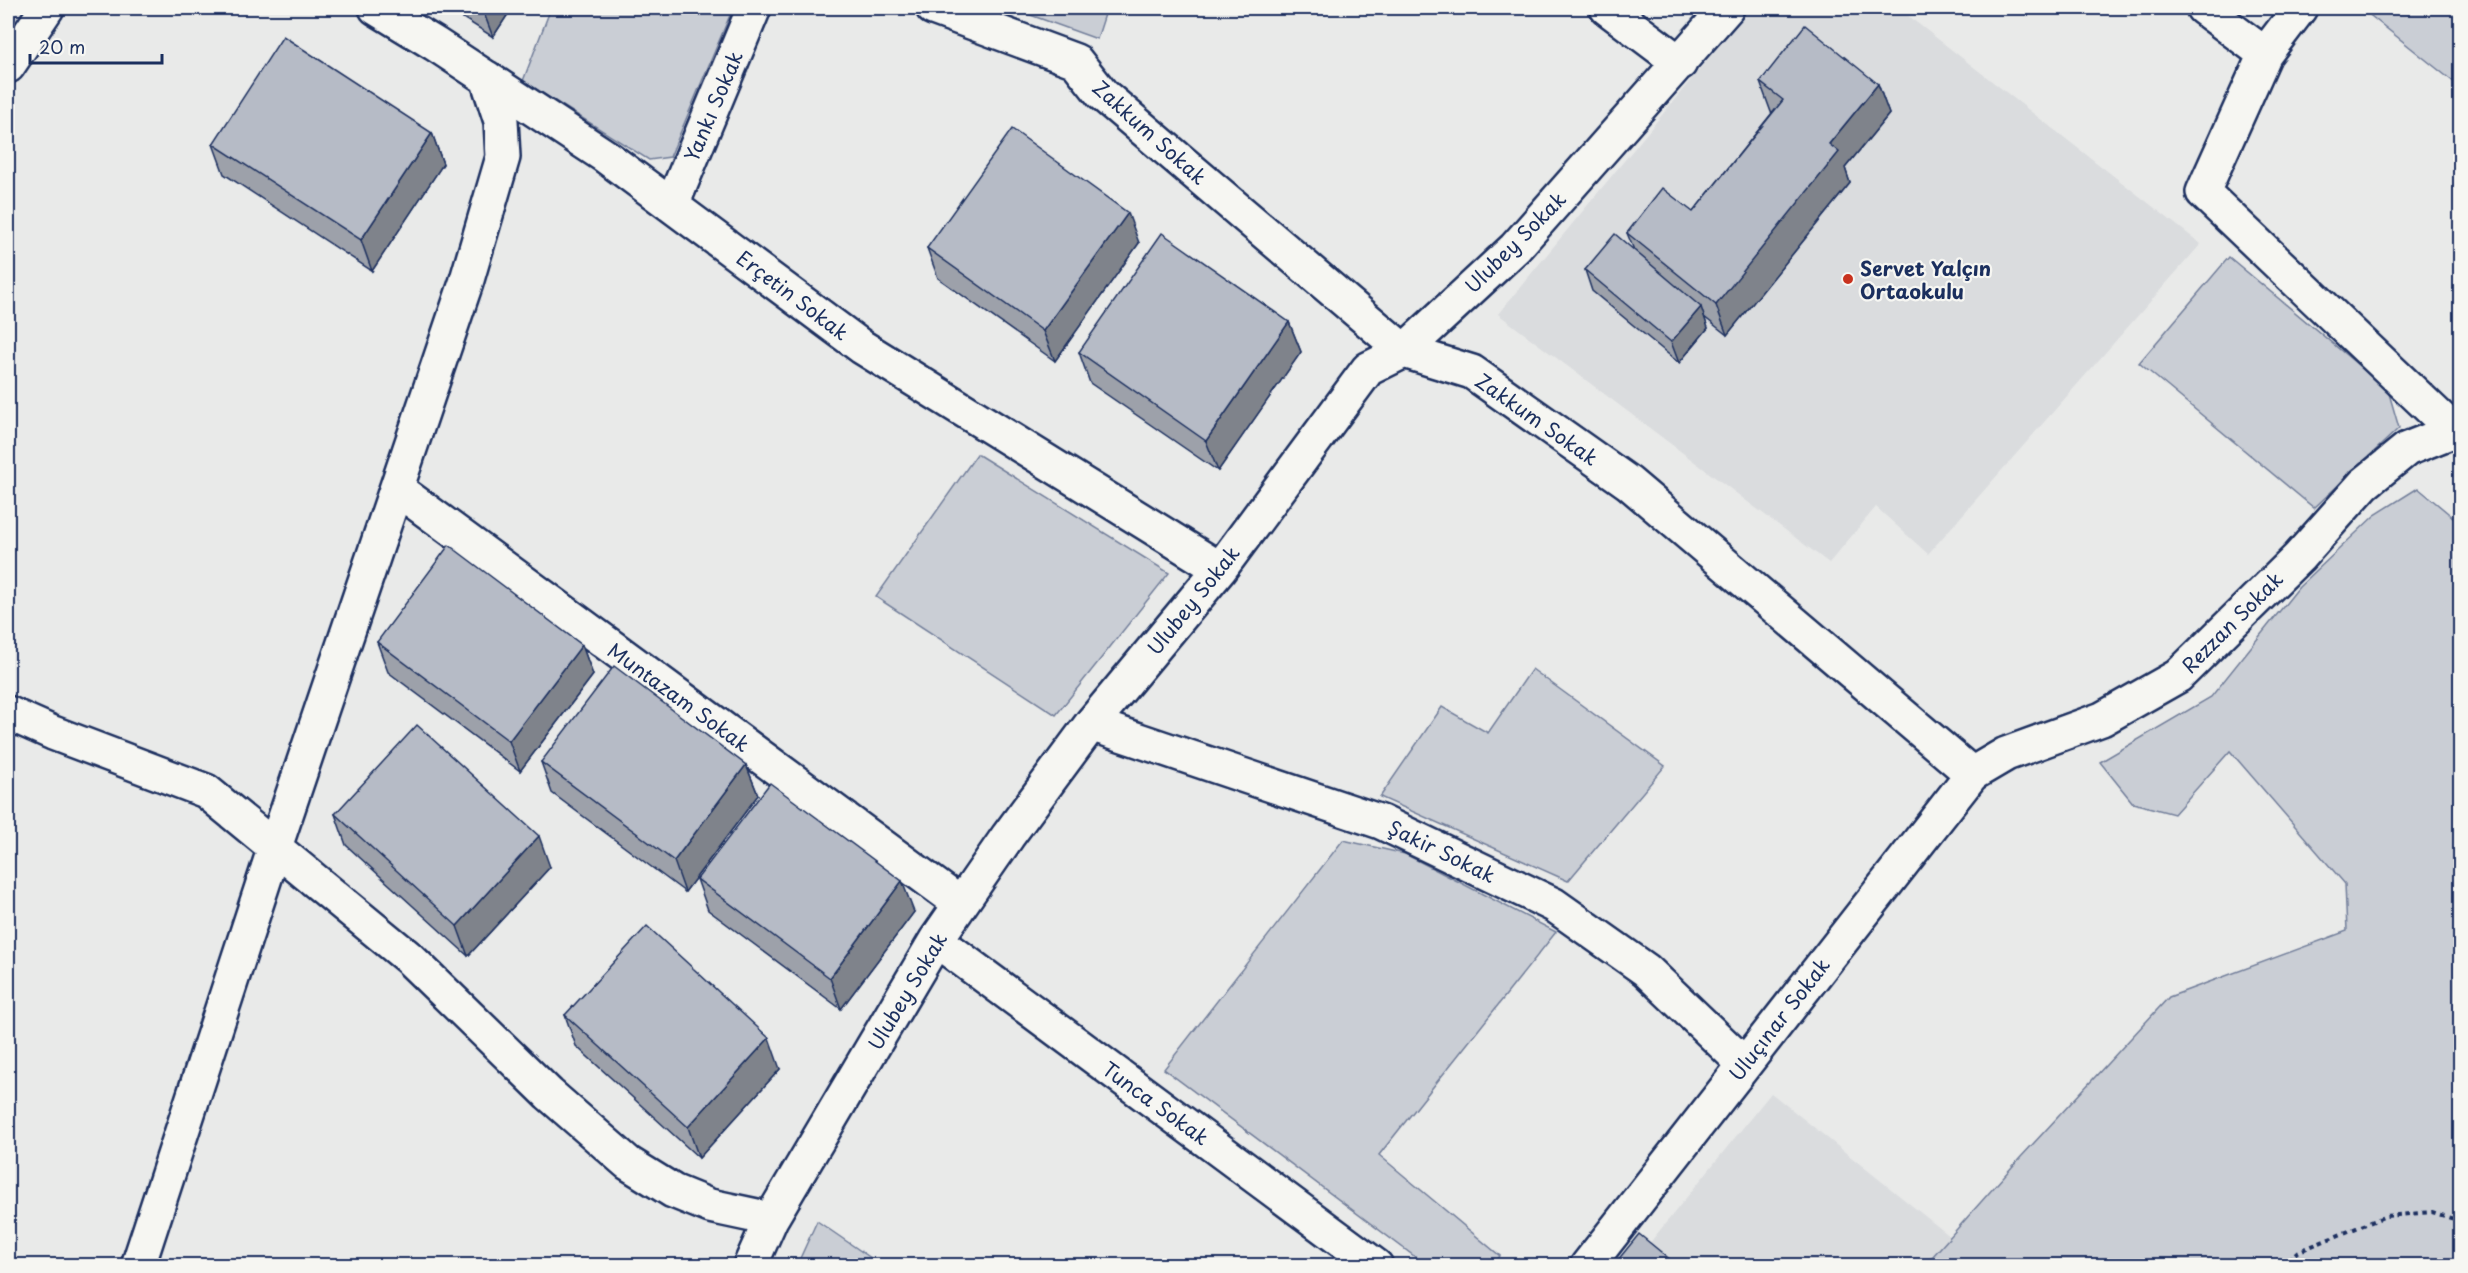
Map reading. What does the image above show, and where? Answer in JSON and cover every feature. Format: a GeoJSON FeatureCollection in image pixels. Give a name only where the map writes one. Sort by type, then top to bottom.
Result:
{"type":"FeatureCollection","features":[{"type":"Feature","properties":{"kind":"street"},"geometry":{"type":"LineString","coordinates":[[8,66],[47,8]]}},
{"type":"Feature","properties":{"kind":"street","name":"Erçetin Sokak"},"geometry":{"type":"LineString","coordinates":[[376,8],[605,156],[862,346],[1220,569]]}},
{"type":"Feature","properties":{"kind":"street","name":"Yankı Sokak"},"geometry":{"type":"LineString","coordinates":[[672,205],[754,8]]}},
{"type":"Feature","properties":{"kind":"street","name":"Zakkum Sokak"},"geometry":{"type":"LineString","coordinates":[[933,8],[1076,61],[1101,94],[1404,351],[1472,372],[1629,483],[1972,774]]}},
{"type":"Feature","properties":{"kind":"street"},"geometry":{"type":"LineString","coordinates":[[1607,8],[1680,63]]}},
{"type":"Feature","properties":{"kind":"street","name":"Ulubey Sokak"},"geometry":{"type":"LineString","coordinates":[[750,1266],[771,1219],[936,940],[1008,836],[1091,724],[1220,569],[1368,369],[1404,351],[1515,248],[1727,8]]}},
{"type":"Feature","properties":{"kind":"street"},"geometry":{"type":"LineString","coordinates":[[2203,8],[2265,54]]}},
{"type":"Feature","properties":{"kind":"street"},"geometry":{"type":"LineString","coordinates":[[2300,8],[2265,54],[2203,192],[2457,429]]}},
{"type":"Feature","properties":{"kind":"street"},"geometry":{"type":"LineString","coordinates":[[138,1266],[275,847],[466,283],[503,157],[501,121],[487,78]]}},
{"type":"Feature","properties":{"kind":"street","name":"Rezzan Sokak"},"geometry":{"type":"LineString","coordinates":[[1972,774],[2006,754],[2102,719],[2178,676],[2299,556],[2364,484],[2408,449],[2457,429]]}},
{"type":"Feature","properties":{"kind":"street","name":"Muntazam Sokak"},"geometry":{"type":"LineString","coordinates":[[397,489],[961,904]]}},
{"type":"Feature","properties":{"kind":"street"},"geometry":{"type":"LineString","coordinates":[[8,713],[53,733],[206,790],[409,958],[549,1094],[628,1163],[673,1191],[710,1206],[771,1219]]}},
{"type":"Feature","properties":{"kind":"street","name":"Şakir Sokak"},"geometry":{"type":"LineString","coordinates":[[1091,724],[1381,822],[1554,905],[1646,970],[1744,1064]]}},
{"type":"Feature","properties":{"kind":"street","name":"Uluçınar Sokak"},"geometry":{"type":"LineString","coordinates":[[1587,1266],[1972,774]]}},
{"type":"Feature","properties":{"kind":"street","name":"Tunca Sokak"},"geometry":{"type":"LineString","coordinates":[[936,940],[1377,1266]]}},
{"type":"Feature","properties":{"kind":"path"},"geometry":{"type":"LineString","coordinates":[[2282,1266],[2297,1252],[2386,1216],[2432,1212],[2460,1221]]}},
{"type":"Feature","properties":{"kind":"shaded area"},"geometry":{"type":"Polygon","coordinates":[[[551,8],[733,8],[670,157],[649,160],[523,81],[551,8]]]}},
{"type":"Feature","properties":{"kind":"shaded area"},"geometry":{"type":"Polygon","coordinates":[[[1011,8],[1107,8],[1097,39],[1011,8]]]}},
{"type":"Feature","properties":{"kind":"shaded area","name":"Servet Yalçın Ortaokulu"},"geometry":{"type":"Polygon","coordinates":[[[1750,8],[1898,8],[2201,244],[1928,554],[1876,507],[1829,563],[1498,314],[1750,8]]]}},
{"type":"Feature","properties":{"kind":"shaded area"},"geometry":{"type":"Polygon","coordinates":[[[2361,8],[2460,8],[2460,87],[2361,8]]]}},
{"type":"Feature","properties":{"kind":"shaded area"},"geometry":{"type":"Polygon","coordinates":[[[2229,257],[2388,390],[2399,428],[2314,508],[2139,363],[2229,257]]]}},
{"type":"Feature","properties":{"kind":"shaded area"},"geometry":{"type":"Polygon","coordinates":[[[977,454],[1169,573],[1056,715],[876,597],[977,454]]]}},
{"type":"Feature","properties":{"kind":"shaded area"},"geometry":{"type":"Polygon","coordinates":[[[2418,488],[2460,523],[2460,1265],[1925,1265],[2169,997],[2347,931],[2345,884],[2230,751],[2174,814],[2133,803],[2100,762],[2211,697],[2299,587],[2375,515],[2418,488]]]}},
{"type":"Feature","properties":{"kind":"shaded area"},"geometry":{"type":"Polygon","coordinates":[[[1532,669],[1665,766],[1568,881],[1380,797],[1442,707],[1488,733],[1532,669]]]}},
{"type":"Feature","properties":{"kind":"shaded area"},"geometry":{"type":"Polygon","coordinates":[[[1343,840],[1405,854],[1556,932],[1379,1155],[1500,1256],[1494,1265],[1426,1265],[1164,1069],[1343,840]]]}},
{"type":"Feature","properties":{"kind":"shaded area"},"geometry":{"type":"Polygon","coordinates":[[[1771,1093],[1951,1237],[1925,1265],[1631,1266],[1771,1093]]]}},
{"type":"Feature","properties":{"kind":"shaded area"},"geometry":{"type":"Polygon","coordinates":[[[817,1221],[881,1265],[797,1265],[817,1221]]]}},
{"type":"Feature","properties":{"kind":"building"},"geometry":{"type":"Polygon","coordinates":[[[1805,25],[1878,84],[1829,144],[1839,152],[1716,305],[1627,233],[1662,188],[1693,212],[1783,100],[1760,82],[1805,25]]]}},
{"type":"Feature","properties":{"kind":"building"},"geometry":{"type":"Polygon","coordinates":[[[283,36],[432,133],[361,240],[213,144],[283,36]]]}},
{"type":"Feature","properties":{"kind":"building"},"geometry":{"type":"Polygon","coordinates":[[[1012,129],[1128,213],[1043,331],[927,248],[1012,129]]]}},
{"type":"Feature","properties":{"kind":"building"},"geometry":{"type":"Polygon","coordinates":[[[1162,233],[1289,322],[1206,441],[1079,352],[1162,233]]]}},
{"type":"Feature","properties":{"kind":"building"},"geometry":{"type":"Polygon","coordinates":[[[1615,234],[1701,307],[1671,342],[1585,270],[1615,234]]]}},
{"type":"Feature","properties":{"kind":"building"},"geometry":{"type":"Polygon","coordinates":[[[449,545],[582,645],[509,741],[377,642],[449,545]]]}},
{"type":"Feature","properties":{"kind":"building"},"geometry":{"type":"Polygon","coordinates":[[[614,666],[746,765],[674,861],[541,762],[614,666]]]}},
{"type":"Feature","properties":{"kind":"building"},"geometry":{"type":"Polygon","coordinates":[[[417,725],[539,836],[457,926],[335,814],[417,725]]]}},
{"type":"Feature","properties":{"kind":"building"},"geometry":{"type":"Polygon","coordinates":[[[770,783],[902,881],[830,978],[697,879],[770,783]]]}},
{"type":"Feature","properties":{"kind":"building"},"geometry":{"type":"Polygon","coordinates":[[[647,926],[769,1038],[688,1127],[565,1015],[647,926]]]}},
{"type":"Feature","properties":{"kind":"building"},"geometry":{"type":"Polygon","coordinates":[[[1639,1234],[1678,1266],[1613,1266],[1639,1234]]]}},
{"type":"Feature","properties":{"kind":"place","name":"Servet Yalçın Ortaokulu"},"geometry":{"type":"Point","coordinates":[1848,279]}}]}
